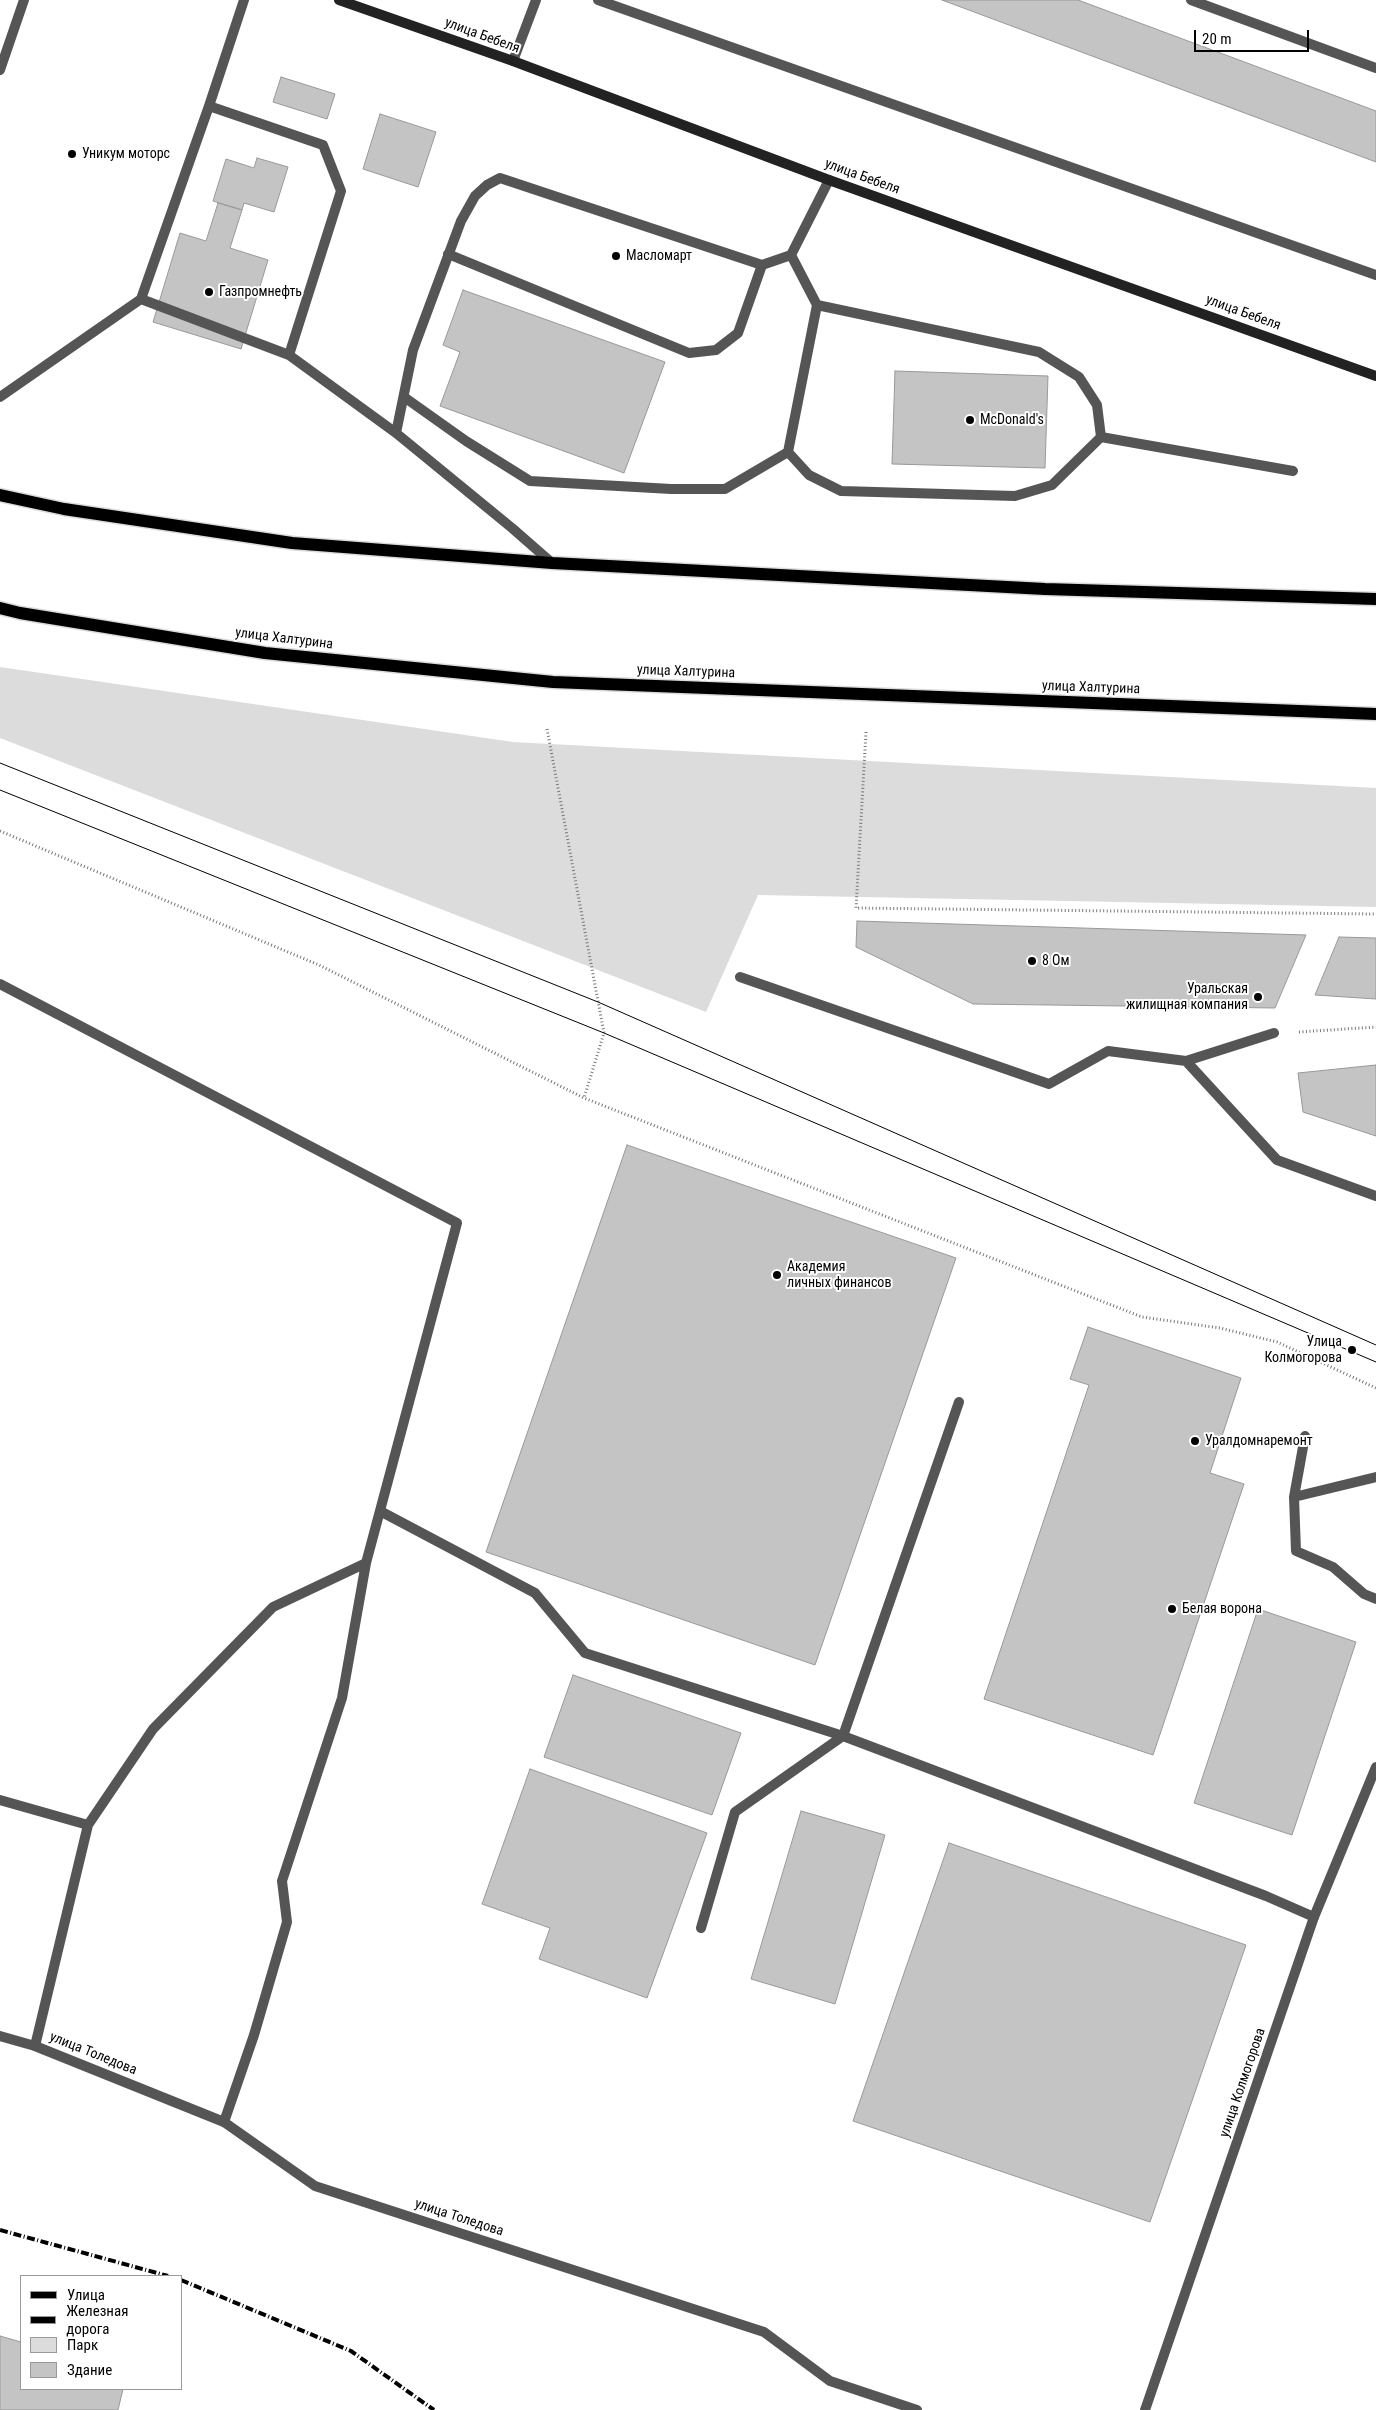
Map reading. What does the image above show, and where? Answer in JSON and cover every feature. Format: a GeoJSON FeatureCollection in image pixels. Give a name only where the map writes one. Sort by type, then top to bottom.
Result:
{"type":"FeatureCollection","features":[{"type":"Feature","properties":{"kind":"main road","name":"улица Бебеля"},"geometry":{"type":"LineString","coordinates":[[339,0],[512,61],[829,180],[1376,376]]}},
{"type":"Feature","properties":{"kind":"main road"},"geometry":{"type":"LineString","coordinates":[[0,495],[64,509],[292,543],[552,563],[1045,589],[1376,599]]}},
{"type":"Feature","properties":{"kind":"main road","name":"улица Халтурина"},"geometry":{"type":"LineString","coordinates":[[0,608],[20,613],[265,653],[553,682],[1376,714]]}},
{"type":"Feature","properties":{"kind":"street"},"geometry":{"type":"LineString","coordinates":[[0,70],[24,0]]}},
{"type":"Feature","properties":{"kind":"street"},"geometry":{"type":"LineString","coordinates":[[0,397],[141,299],[244,0]]}},
{"type":"Feature","properties":{"kind":"street"},"geometry":{"type":"LineString","coordinates":[[512,61],[536,0]]}},
{"type":"Feature","properties":{"kind":"street"},"geometry":{"type":"LineString","coordinates":[[598,0],[1376,275]]}},
{"type":"Feature","properties":{"kind":"street"},"geometry":{"type":"LineString","coordinates":[[1191,0],[1376,68]]}},
{"type":"Feature","properties":{"kind":"street"},"geometry":{"type":"LineString","coordinates":[[209,106],[323,145],[341,192],[289,355]]}},
{"type":"Feature","properties":{"kind":"street"},"geometry":{"type":"LineString","coordinates":[[396,433],[413,350],[448,254],[461,221],[475,196],[487,185],[500,178],[762,265],[791,255],[829,180]]}},
{"type":"Feature","properties":{"kind":"street"},"geometry":{"type":"LineString","coordinates":[[448,254],[689,353],[716,350],[738,333],[762,265]]}},
{"type":"Feature","properties":{"kind":"street"},"geometry":{"type":"LineString","coordinates":[[404,397],[466,441],[530,481],[661,489],[725,489],[788,452],[817,306],[791,255]]}},
{"type":"Feature","properties":{"kind":"street"},"geometry":{"type":"LineString","coordinates":[[141,299],[289,355],[396,433],[552,563]]}},
{"type":"Feature","properties":{"kind":"street"},"geometry":{"type":"LineString","coordinates":[[817,306],[1039,352],[1079,377],[1097,405],[1101,437]]}},
{"type":"Feature","properties":{"kind":"street"},"geometry":{"type":"LineString","coordinates":[[788,452],[809,475],[842,491],[1015,496],[1052,485],[1101,437]]}},
{"type":"Feature","properties":{"kind":"street"},"geometry":{"type":"LineString","coordinates":[[1101,437],[1293,471]]}},
{"type":"Feature","properties":{"kind":"street"},"geometry":{"type":"LineString","coordinates":[[740,977],[1049,1084],[1108,1051],[1186,1062],[1274,1034]]}},
{"type":"Feature","properties":{"kind":"street"},"geometry":{"type":"LineString","coordinates":[[0,984],[457,1223],[366,1564],[342,1698],[282,1881],[286,1922],[254,2035],[224,2122]]}},
{"type":"Feature","properties":{"kind":"street"},"geometry":{"type":"LineString","coordinates":[[1186,1062],[1277,1160],[1376,1196]]}},
{"type":"Feature","properties":{"kind":"street"},"geometry":{"type":"LineString","coordinates":[[701,1928],[735,1812],[843,1736],[959,1402]]}},
{"type":"Feature","properties":{"kind":"street"},"geometry":{"type":"LineString","coordinates":[[1305,1436],[1294,1497],[1296,1551],[1334,1567],[1364,1594],[1376,1599]]}},
{"type":"Feature","properties":{"kind":"street"},"geometry":{"type":"LineString","coordinates":[[1294,1497],[1376,1477]]}},
{"type":"Feature","properties":{"kind":"street"},"geometry":{"type":"LineString","coordinates":[[380,1511],[535,1593],[585,1653],[843,1736],[1266,1896],[1314,1917]]}},
{"type":"Feature","properties":{"kind":"street"},"geometry":{"type":"LineString","coordinates":[[35,2046],[88,1826],[153,1729],[273,1607],[366,1564]]}},
{"type":"Feature","properties":{"kind":"street","name":"улица Колмогорова"},"geometry":{"type":"LineString","coordinates":[[1145,2410],[1314,1917],[1376,1767]]}},
{"type":"Feature","properties":{"kind":"street"},"geometry":{"type":"LineString","coordinates":[[0,1800],[88,1826]]}},
{"type":"Feature","properties":{"kind":"street","name":"улица Толедова"},"geometry":{"type":"LineString","coordinates":[[0,2036],[35,2046],[224,2122],[315,2186],[764,2332],[830,2381],[917,2410]]}},
{"type":"Feature","properties":{"kind":"path"},"geometry":{"type":"LineString","coordinates":[[547,729],[604,1033],[584,1098]]}},
{"type":"Feature","properties":{"kind":"path"},"geometry":{"type":"LineString","coordinates":[[866,732],[856,908],[1376,914]]}},
{"type":"Feature","properties":{"kind":"path"},"geometry":{"type":"LineString","coordinates":[[0,832],[319,965],[584,1098],[1142,1317],[1220,1328],[1276,1342],[1376,1388]]}},
{"type":"Feature","properties":{"kind":"path"},"geometry":{"type":"LineString","coordinates":[[1274,1034],[1376,1027]]}},
{"type":"Feature","properties":{"kind":"green space"},"geometry":{"type":"Polygon","coordinates":[[[0,667],[513,742],[1376,788],[1376,907],[758,895],[706,1012],[0,738],[0,667]]]}},
{"type":"Feature","properties":{"kind":"building"},"geometry":{"type":"Polygon","coordinates":[[[942,0],[1078,0],[1376,111],[1376,162],[942,0]]]}},
{"type":"Feature","properties":{"kind":"building"},"geometry":{"type":"Polygon","coordinates":[[[281,77],[335,94],[327,119],[273,102],[281,77]]]}},
{"type":"Feature","properties":{"kind":"building"},"geometry":{"type":"Polygon","coordinates":[[[380,114],[436,132],[418,187],[363,169],[380,114]]]}},
{"type":"Feature","properties":{"kind":"building"},"geometry":{"type":"Polygon","coordinates":[[[257,158],[288,167],[274,212],[244,203],[242,210],[213,201],[226,159],[254,168],[257,158]]]}},
{"type":"Feature","properties":{"kind":"building"},"geometry":{"type":"Polygon","coordinates":[[[218,203],[242,210],[230,248],[268,260],[241,349],[153,322],[180,233],[206,241],[218,203]]]}},
{"type":"Feature","properties":{"kind":"building"},"geometry":{"type":"Polygon","coordinates":[[[463,290],[665,362],[624,473],[440,406],[460,352],[443,345],[463,290]]]}},
{"type":"Feature","properties":{"kind":"building","name":"McDonald's"},"geometry":{"type":"Polygon","coordinates":[[[895,371],[1048,376],[1045,468],[892,464],[895,371]]]}},
{"type":"Feature","properties":{"kind":"building"},"geometry":{"type":"Polygon","coordinates":[[[857,921],[1306,935],[1275,1008],[973,1004],[856,947],[857,921]]]}},
{"type":"Feature","properties":{"kind":"building"},"geometry":{"type":"Polygon","coordinates":[[[1339,937],[1376,938],[1376,999],[1315,995],[1339,937]]]}},
{"type":"Feature","properties":{"kind":"building"},"geometry":{"type":"Polygon","coordinates":[[[1376,1065],[1376,1136],[1303,1112],[1298,1073],[1376,1065]]]}},
{"type":"Feature","properties":{"kind":"building"},"geometry":{"type":"Polygon","coordinates":[[[627,1145],[956,1258],[815,1665],[486,1552],[627,1145]]]}},
{"type":"Feature","properties":{"kind":"building"},"geometry":{"type":"Polygon","coordinates":[[[1088,1327],[1241,1378],[1210,1473],[1244,1484],[1153,1755],[984,1699],[1089,1385],[1070,1379],[1088,1327]]]}},
{"type":"Feature","properties":{"kind":"building"},"geometry":{"type":"Polygon","coordinates":[[[1258,1609],[1356,1642],[1292,1835],[1194,1803],[1258,1609]]]}},
{"type":"Feature","properties":{"kind":"building"},"geometry":{"type":"Polygon","coordinates":[[[573,1675],[741,1733],[712,1815],[544,1757],[573,1675]]]}},
{"type":"Feature","properties":{"kind":"building"},"geometry":{"type":"Polygon","coordinates":[[[530,1769],[707,1833],[647,1998],[539,1959],[550,1928],[482,1904],[530,1769]]]}},
{"type":"Feature","properties":{"kind":"building"},"geometry":{"type":"Polygon","coordinates":[[[801,1811],[885,1835],[835,2004],[751,1979],[801,1811]]]}},
{"type":"Feature","properties":{"kind":"building"},"geometry":{"type":"Polygon","coordinates":[[[949,1843],[1246,1945],[1150,2222],[853,2121],[949,1843]]]}},
{"type":"Feature","properties":{"kind":"building"},"geometry":{"type":"Polygon","coordinates":[[[0,2336],[20,2342],[20,2390],[123,2390],[118,2410],[0,2410],[0,2336]]]}},
{"type":"Feature","properties":{"kind":"tram line"},"geometry":{"type":"LineString","coordinates":[[0,763],[598,1002],[1376,1345]]}},
{"type":"Feature","properties":{"kind":"tram line"},"geometry":{"type":"LineString","coordinates":[[0,790],[604,1033],[1376,1362]]}},
{"type":"Feature","properties":{"kind":"railway"},"geometry":{"type":"LineString","coordinates":[[0,2230],[164,2275]]}},
{"type":"Feature","properties":{"kind":"railway"},"geometry":{"type":"LineString","coordinates":[[182,2280],[351,2351],[434,2410]]}},
{"type":"Feature","properties":{"kind":"place","name":"Уникум моторс"},"geometry":{"type":"Point","coordinates":[72,154]}},
{"type":"Feature","properties":{"kind":"place","name":"Масломарт"},"geometry":{"type":"Point","coordinates":[616,256]}},
{"type":"Feature","properties":{"kind":"place","name":"Газпромнефть"},"geometry":{"type":"Point","coordinates":[209,292]}},
{"type":"Feature","properties":{"kind":"place","name":"McDonald's"},"geometry":{"type":"Point","coordinates":[970,420]}},
{"type":"Feature","properties":{"kind":"place","name":"8 Ом"},"geometry":{"type":"Point","coordinates":[1032,961]}},
{"type":"Feature","properties":{"kind":"place","name":"Уральская жилищная компания"},"geometry":{"type":"Point","coordinates":[1258,997]}},
{"type":"Feature","properties":{"kind":"place","name":"Академия личных финансов"},"geometry":{"type":"Point","coordinates":[777,1275]}},
{"type":"Feature","properties":{"kind":"place","name":"Улица Колмогорова"},"geometry":{"type":"Point","coordinates":[1352,1350]}},
{"type":"Feature","properties":{"kind":"place","name":"Уралдомнаремонт"},"geometry":{"type":"Point","coordinates":[1195,1441]}},
{"type":"Feature","properties":{"kind":"place","name":"Белая ворона"},"geometry":{"type":"Point","coordinates":[1172,1609]}}]}
